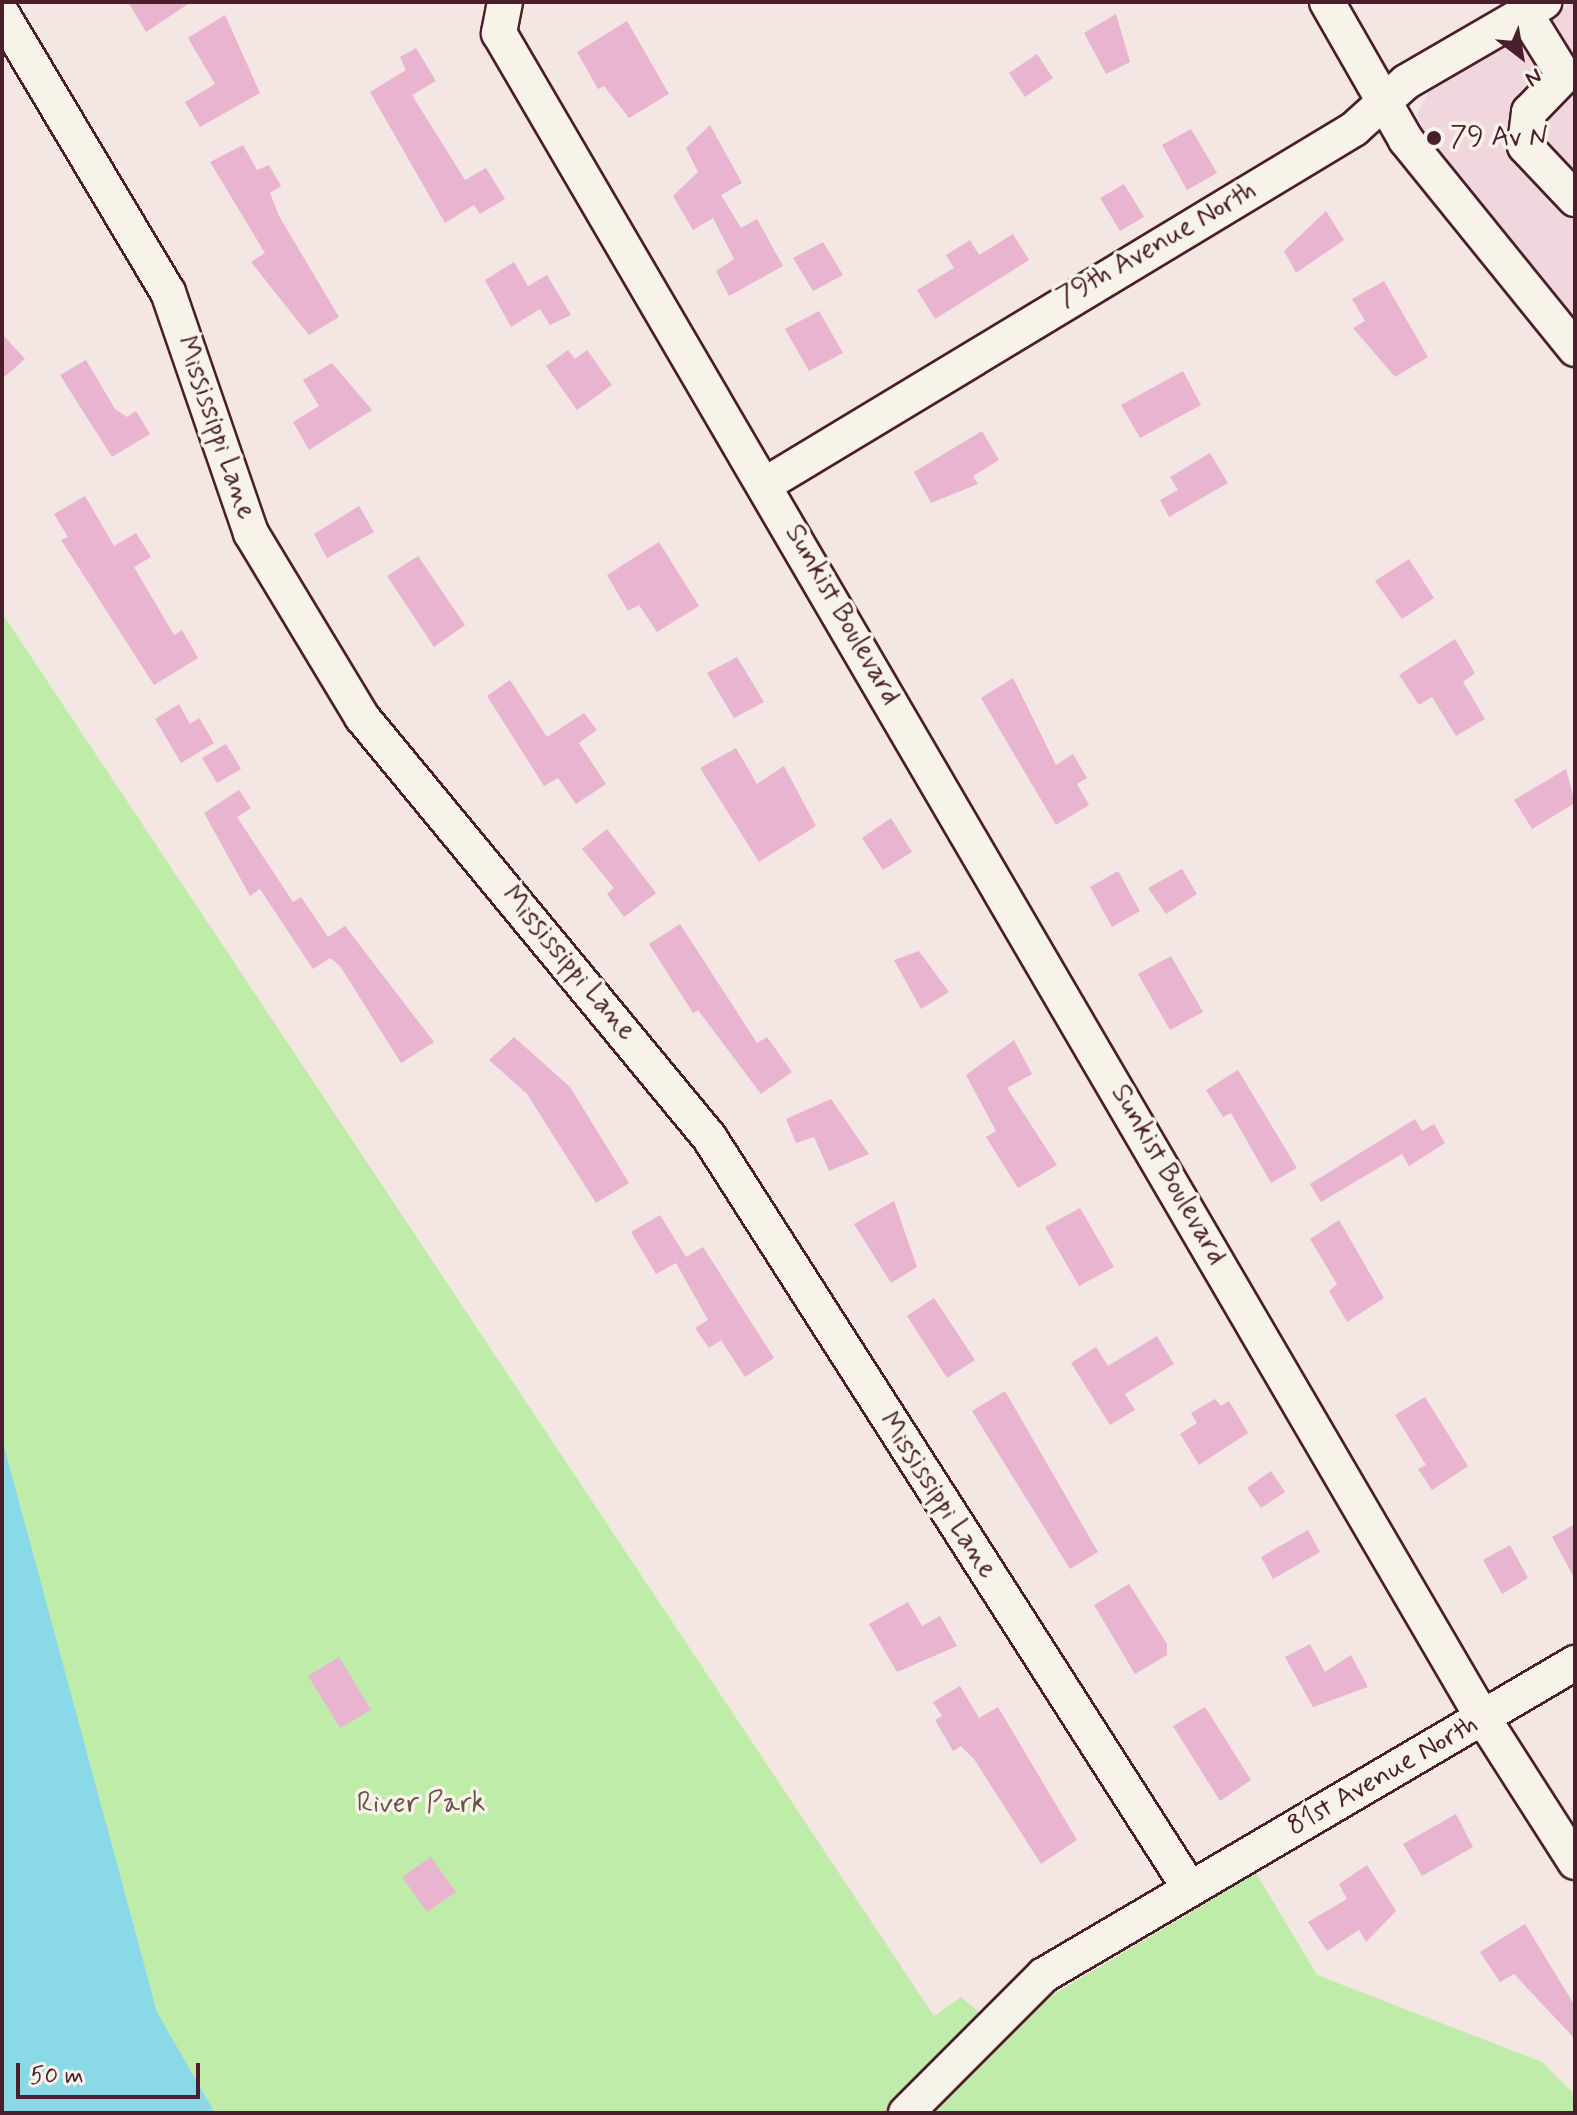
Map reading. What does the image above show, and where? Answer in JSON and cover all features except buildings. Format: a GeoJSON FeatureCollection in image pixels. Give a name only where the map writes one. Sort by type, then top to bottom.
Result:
{"type":"FeatureCollection","features":[{"type":"Feature","properties":{"kind":"street"},"geometry":{"type":"LineString","coordinates":[[1327,2],[1382,104],[1575,349]]}},
{"type":"Feature","properties":{"kind":"street"},"geometry":{"type":"LineString","coordinates":[[1534,8],[1570,73],[1529,112],[1525,146],[1575,199]]}},
{"type":"Feature","properties":{"kind":"street","name":"79th Avenue North"},"geometry":{"type":"LineString","coordinates":[[766,484],[1354,129],[1406,82],[1534,8]]}},
{"type":"Feature","properties":{"kind":"street","name":"Mississippi Lane"},"geometry":{"type":"LineString","coordinates":[[2,14],[168,292],[251,533],[362,717],[709,1137],[1190,1889]]}},
{"type":"Feature","properties":{"kind":"street","name":"Sunkist Boulevard"},"geometry":{"type":"LineString","coordinates":[[502,18],[766,484],[1483,1718],[1575,1862]]}},
{"type":"Feature","properties":{"kind":"street","name":"81st Avenue North"},"geometry":{"type":"LineString","coordinates":[[906,2113],[1023,1990],[1575,1663]]}},
{"type":"Feature","properties":{"kind":"shaded area"},"geometry":{"type":"Polygon","coordinates":[[[1575,2],[1575,322],[1423,136],[1417,115],[1430,88],[1575,2]]]}},
{"type":"Feature","properties":{"kind":"green space","name":"River Park"},"geometry":{"type":"Polygon","coordinates":[[[2,613],[934,2016],[961,1997],[997,2028],[1256,1873],[1317,1975],[1542,2062],[1575,2095],[1575,2113],[215,2113],[157,2012],[2,1448],[2,613]]]}},
{"type":"Feature","properties":{"kind":"water"},"geometry":{"type":"Polygon","coordinates":[[[2,1439],[157,2012],[215,2113],[2,2113],[2,1439]]]}},
{"type":"Feature","properties":{"kind":"place","name":"79 Av N"},"geometry":{"type":"Point","coordinates":[1434,138]}}]}
